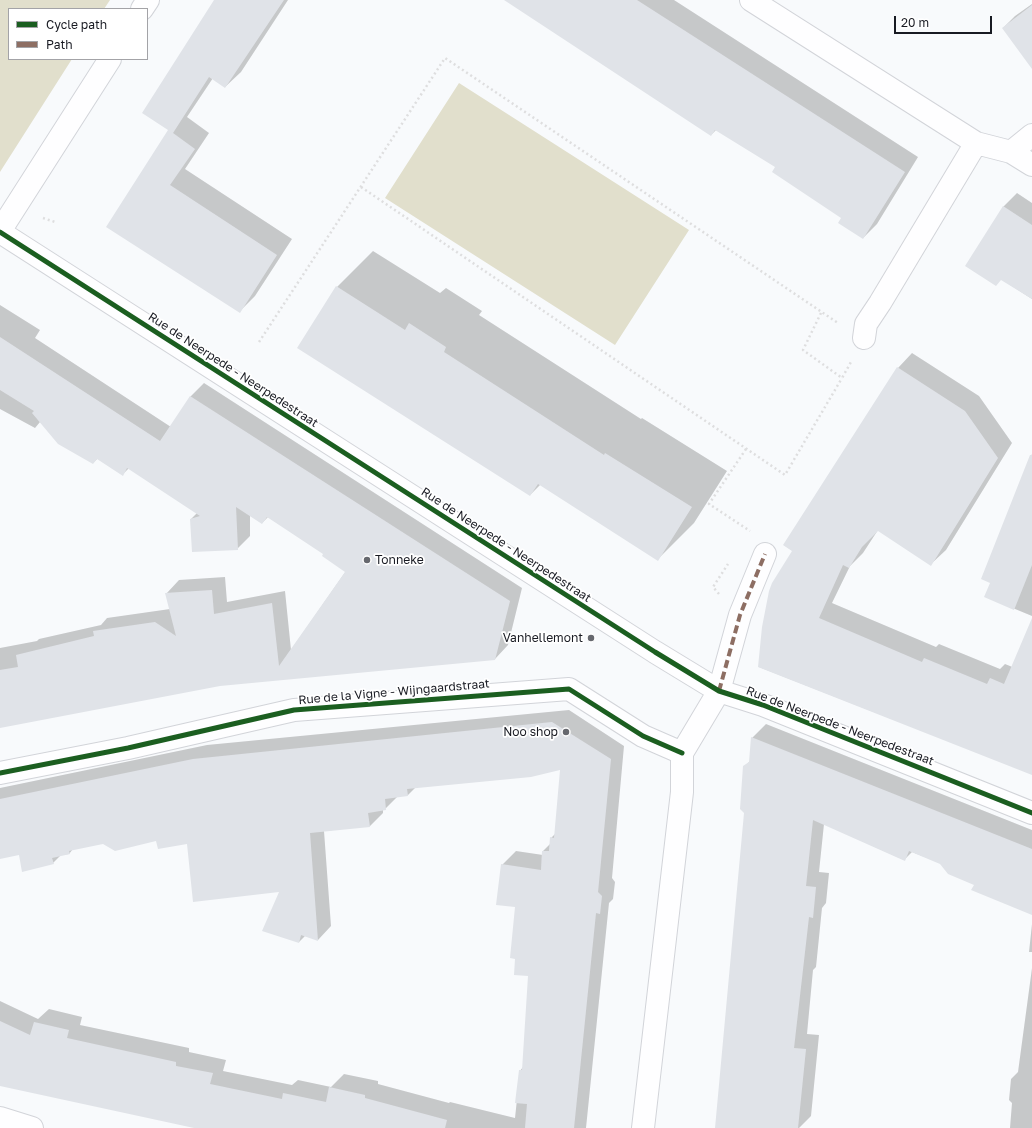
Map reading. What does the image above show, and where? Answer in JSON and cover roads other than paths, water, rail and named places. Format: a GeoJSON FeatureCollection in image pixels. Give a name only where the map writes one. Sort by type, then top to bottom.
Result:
{"type":"FeatureCollection","features":[{"type":"Feature","properties":{"kind":"street"},"geometry":{"type":"LineString","coordinates":[[751,0],[976,143],[1011,152],[1032,165]]}},
{"type":"Feature","properties":{"kind":"street"},"geometry":{"type":"LineString","coordinates":[[0,232],[109,60]]}},
{"type":"Feature","properties":{"kind":"street"},"geometry":{"type":"LineString","coordinates":[[1011,152],[1032,135]]}},
{"type":"Feature","properties":{"kind":"street"},"geometry":{"type":"LineString","coordinates":[[864,338],[866,324],[976,143]]}},
{"type":"Feature","properties":{"kind":"street","name":"Rue de Neerpede - Neerpedestraat"},"geometry":{"type":"LineString","coordinates":[[0,232],[582,606],[719,691],[763,705],[1032,813]]}},
{"type":"Feature","properties":{"kind":"street"},"geometry":{"type":"LineString","coordinates":[[643,1128],[682,792],[682,753],[719,691],[740,615],[765,554]]}},
{"type":"Feature","properties":{"kind":"street","name":"Rue de la Vigne - Wijngaardstraat"},"geometry":{"type":"LineString","coordinates":[[0,772],[128,748],[294,710],[569,689],[643,736],[682,753]]}},
{"type":"Feature","properties":{"kind":"street"},"geometry":{"type":"LineString","coordinates":[[0,1118],[32,1128]]}},
{"type":"Feature","properties":{"kind":"place","name":"Tonneke"},"geometry":{"type":"Point","coordinates":[367,560]}},
{"type":"Feature","properties":{"kind":"place","name":"Vanhellemont"},"geometry":{"type":"Point","coordinates":[591,638]}},
{"type":"Feature","properties":{"kind":"place","name":"Noo shop"},"geometry":{"type":"Point","coordinates":[566,732]}}]}
